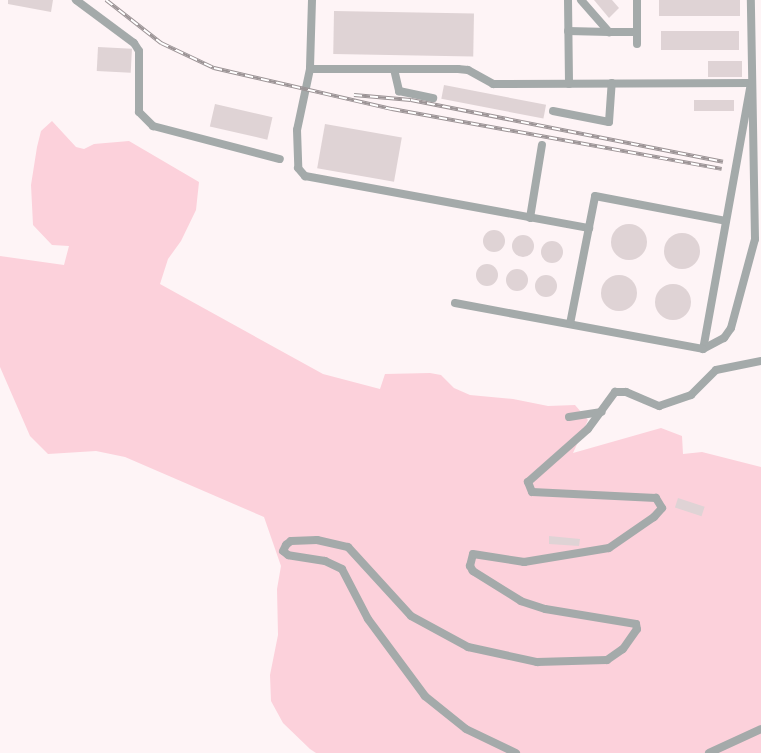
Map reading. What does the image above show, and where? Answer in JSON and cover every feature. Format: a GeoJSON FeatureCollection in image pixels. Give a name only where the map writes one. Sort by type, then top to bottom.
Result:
{"type":"FeatureCollection","features":[{"type":"Feature","properties":{"kind":"street"},"geometry":{"type":"LineString","coordinates":[[76,0],[134,43],[138,51],[139,112],[153,126],[280,159]]}},
{"type":"Feature","properties":{"kind":"street"},"geometry":{"type":"LineString","coordinates":[[312,0],[310,69],[296,130],[298,162],[305,176],[589,228]]}},
{"type":"Feature","properties":{"kind":"street"},"geometry":{"type":"LineString","coordinates":[[568,0],[569,84]]}},
{"type":"Feature","properties":{"kind":"street"},"geometry":{"type":"LineString","coordinates":[[581,0],[609,32]]}},
{"type":"Feature","properties":{"kind":"street"},"geometry":{"type":"LineString","coordinates":[[637,0],[637,44]]}},
{"type":"Feature","properties":{"kind":"street"},"geometry":{"type":"LineString","coordinates":[[455,303],[703,349],[724,338],[731,328],[755,239],[751,83],[751,0]]}},
{"type":"Feature","properties":{"kind":"street"},"geometry":{"type":"LineString","coordinates":[[568,31],[637,32]]}},
{"type":"Feature","properties":{"kind":"street"},"geometry":{"type":"LineString","coordinates":[[310,69],[468,70],[493,84],[751,83]]}},
{"type":"Feature","properties":{"kind":"street"},"geometry":{"type":"LineString","coordinates":[[394,69],[399,91],[433,98]]}},
{"type":"Feature","properties":{"kind":"street"},"geometry":{"type":"LineString","coordinates":[[553,111],[609,122],[612,83]]}},
{"type":"Feature","properties":{"kind":"street"},"geometry":{"type":"LineString","coordinates":[[703,349],[751,83]]}},
{"type":"Feature","properties":{"kind":"street"},"geometry":{"type":"LineString","coordinates":[[530,218],[542,144]]}},
{"type":"Feature","properties":{"kind":"street"},"geometry":{"type":"LineString","coordinates":[[570,324],[595,196],[726,221]]}},
{"type":"Feature","properties":{"kind":"street"},"geometry":{"type":"LineString","coordinates":[[516,753],[466,730],[425,696],[368,619],[342,569],[325,561],[288,555],[283,551],[291,541],[330,541],[348,546],[411,616],[487,654],[537,662],[607,660],[623,649],[638,629],[636,624],[545,609],[521,601],[473,571],[470,566],[473,554],[524,562],[603,550],[654,517],[662,508],[660,502],[656,498],[644,495],[532,492],[528,482],[588,429],[618,391],[659,406],[691,395],[716,370],[761,361]]}},
{"type":"Feature","properties":{"kind":"street"},"geometry":{"type":"LineString","coordinates":[[569,417],[602,412]]}},
{"type":"Feature","properties":{"kind":"street"},"geometry":{"type":"LineString","coordinates":[[709,753],[761,729]]}},
{"type":"Feature","properties":{"kind":"shaded area"},"geometry":{"type":"Polygon","coordinates":[[[52,121],[76,147],[84,149],[94,144],[129,141],[199,182],[196,210],[181,241],[168,259],[160,284],[323,374],[380,389],[385,374],[430,373],[441,375],[454,388],[470,395],[513,399],[548,406],[575,405],[588,420],[573,453],[661,428],[682,436],[683,454],[702,452],[761,467],[761,753],[316,753],[310,749],[283,723],[271,701],[270,675],[278,635],[277,589],[281,566],[264,517],[125,457],[96,451],[48,454],[30,436],[0,367],[0,256],[64,265],[69,246],[52,245],[33,225],[31,185],[37,147],[41,131],[52,121]]]}},
{"type":"Feature","properties":{"kind":"building"},"geometry":{"type":"Polygon","coordinates":[[[8,0],[53,0],[51,12],[8,4],[8,0]]]}},
{"type":"Feature","properties":{"kind":"building"},"geometry":{"type":"Polygon","coordinates":[[[594,0],[612,0],[619,8],[609,18],[594,0]]]}},
{"type":"Feature","properties":{"kind":"building"},"geometry":{"type":"Polygon","coordinates":[[[659,0],[740,0],[740,16],[659,16],[659,0]]]}},
{"type":"Feature","properties":{"kind":"building"},"geometry":{"type":"Polygon","coordinates":[[[334,11],[474,13],[473,56],[333,54],[334,11]]]}},
{"type":"Feature","properties":{"kind":"building"},"geometry":{"type":"Polygon","coordinates":[[[661,31],[739,31],[739,50],[661,50],[661,31]]]}},
{"type":"Feature","properties":{"kind":"building"},"geometry":{"type":"Polygon","coordinates":[[[98,47],[132,49],[131,73],[97,71],[98,47]]]}},
{"type":"Feature","properties":{"kind":"building"},"geometry":{"type":"Polygon","coordinates":[[[708,61],[742,61],[742,77],[708,77],[708,61]]]}},
{"type":"Feature","properties":{"kind":"building"},"geometry":{"type":"Polygon","coordinates":[[[444,85],[546,105],[543,119],[441,99],[444,85]]]}},
{"type":"Feature","properties":{"kind":"building"},"geometry":{"type":"Polygon","coordinates":[[[694,100],[734,100],[734,111],[694,111],[694,100]]]}},
{"type":"Feature","properties":{"kind":"building"},"geometry":{"type":"Polygon","coordinates":[[[215,104],[272,117],[267,140],[210,126],[215,104]]]}},
{"type":"Feature","properties":{"kind":"building"},"geometry":{"type":"Polygon","coordinates":[[[325,124],[402,138],[394,182],[317,168],[325,124]]]}},
{"type":"Feature","properties":{"kind":"building"},"geometry":{"type":"Polygon","coordinates":[[[633,224],[642,229],[646,235],[646,249],[642,255],[633,260],[625,260],[616,255],[612,249],[611,238],[616,229],[622,225],[633,224]]]}},
{"type":"Feature","properties":{"kind":"building"},"geometry":{"type":"Polygon","coordinates":[[[494,230],[498,231],[504,237],[504,245],[498,251],[494,252],[490,251],[484,245],[483,241],[484,237],[490,231],[494,230]]]}},
{"type":"Feature","properties":{"kind":"building"},"geometry":{"type":"Polygon","coordinates":[[[686,233],[695,238],[699,244],[699,258],[695,264],[686,269],[678,269],[669,264],[665,258],[664,247],[669,238],[675,234],[686,233]]]}},
{"type":"Feature","properties":{"kind":"building"},"geometry":{"type":"Polygon","coordinates":[[[523,235],[527,236],[533,242],[533,250],[527,256],[523,257],[519,256],[513,250],[512,246],[513,242],[519,236],[523,235]]]}},
{"type":"Feature","properties":{"kind":"building"},"geometry":{"type":"Polygon","coordinates":[[[552,241],[556,242],[562,248],[562,256],[556,262],[552,263],[548,262],[542,256],[541,252],[542,248],[548,242],[552,241]]]}},
{"type":"Feature","properties":{"kind":"building"},"geometry":{"type":"Polygon","coordinates":[[[487,264],[491,265],[497,271],[497,279],[491,285],[487,286],[483,285],[477,279],[476,275],[477,271],[483,265],[487,264]]]}},
{"type":"Feature","properties":{"kind":"building"},"geometry":{"type":"Polygon","coordinates":[[[517,269],[521,270],[527,276],[527,284],[521,290],[517,291],[513,290],[507,284],[506,280],[507,276],[513,270],[517,269]]]}},
{"type":"Feature","properties":{"kind":"building"},"geometry":{"type":"Polygon","coordinates":[[[546,275],[550,276],[556,282],[556,290],[550,296],[546,297],[542,296],[536,290],[535,286],[536,282],[542,276],[546,275]]]}},
{"type":"Feature","properties":{"kind":"building"},"geometry":{"type":"Polygon","coordinates":[[[623,275],[632,280],[636,286],[636,300],[632,306],[623,311],[615,311],[606,306],[602,300],[601,289],[606,280],[612,276],[623,275]]]}},
{"type":"Feature","properties":{"kind":"building"},"geometry":{"type":"Polygon","coordinates":[[[677,284],[686,289],[690,295],[690,309],[686,315],[677,320],[669,320],[660,315],[656,309],[655,298],[660,289],[666,285],[677,284]]]}},
{"type":"Feature","properties":{"kind":"building"},"geometry":{"type":"Polygon","coordinates":[[[678,498],[705,507],[702,516],[675,508],[678,498]]]}},
{"type":"Feature","properties":{"kind":"building"},"geometry":{"type":"Polygon","coordinates":[[[549,536],[580,539],[579,546],[549,544],[549,536]]]}},
{"type":"Feature","properties":{"kind":"railway"},"geometry":{"type":"LineString","coordinates":[[106,0],[161,43],[214,68],[392,109],[722,169]]}},
{"type":"Feature","properties":{"kind":"railway"},"geometry":{"type":"LineString","coordinates":[[354,95],[411,100],[723,162]]}}]}
